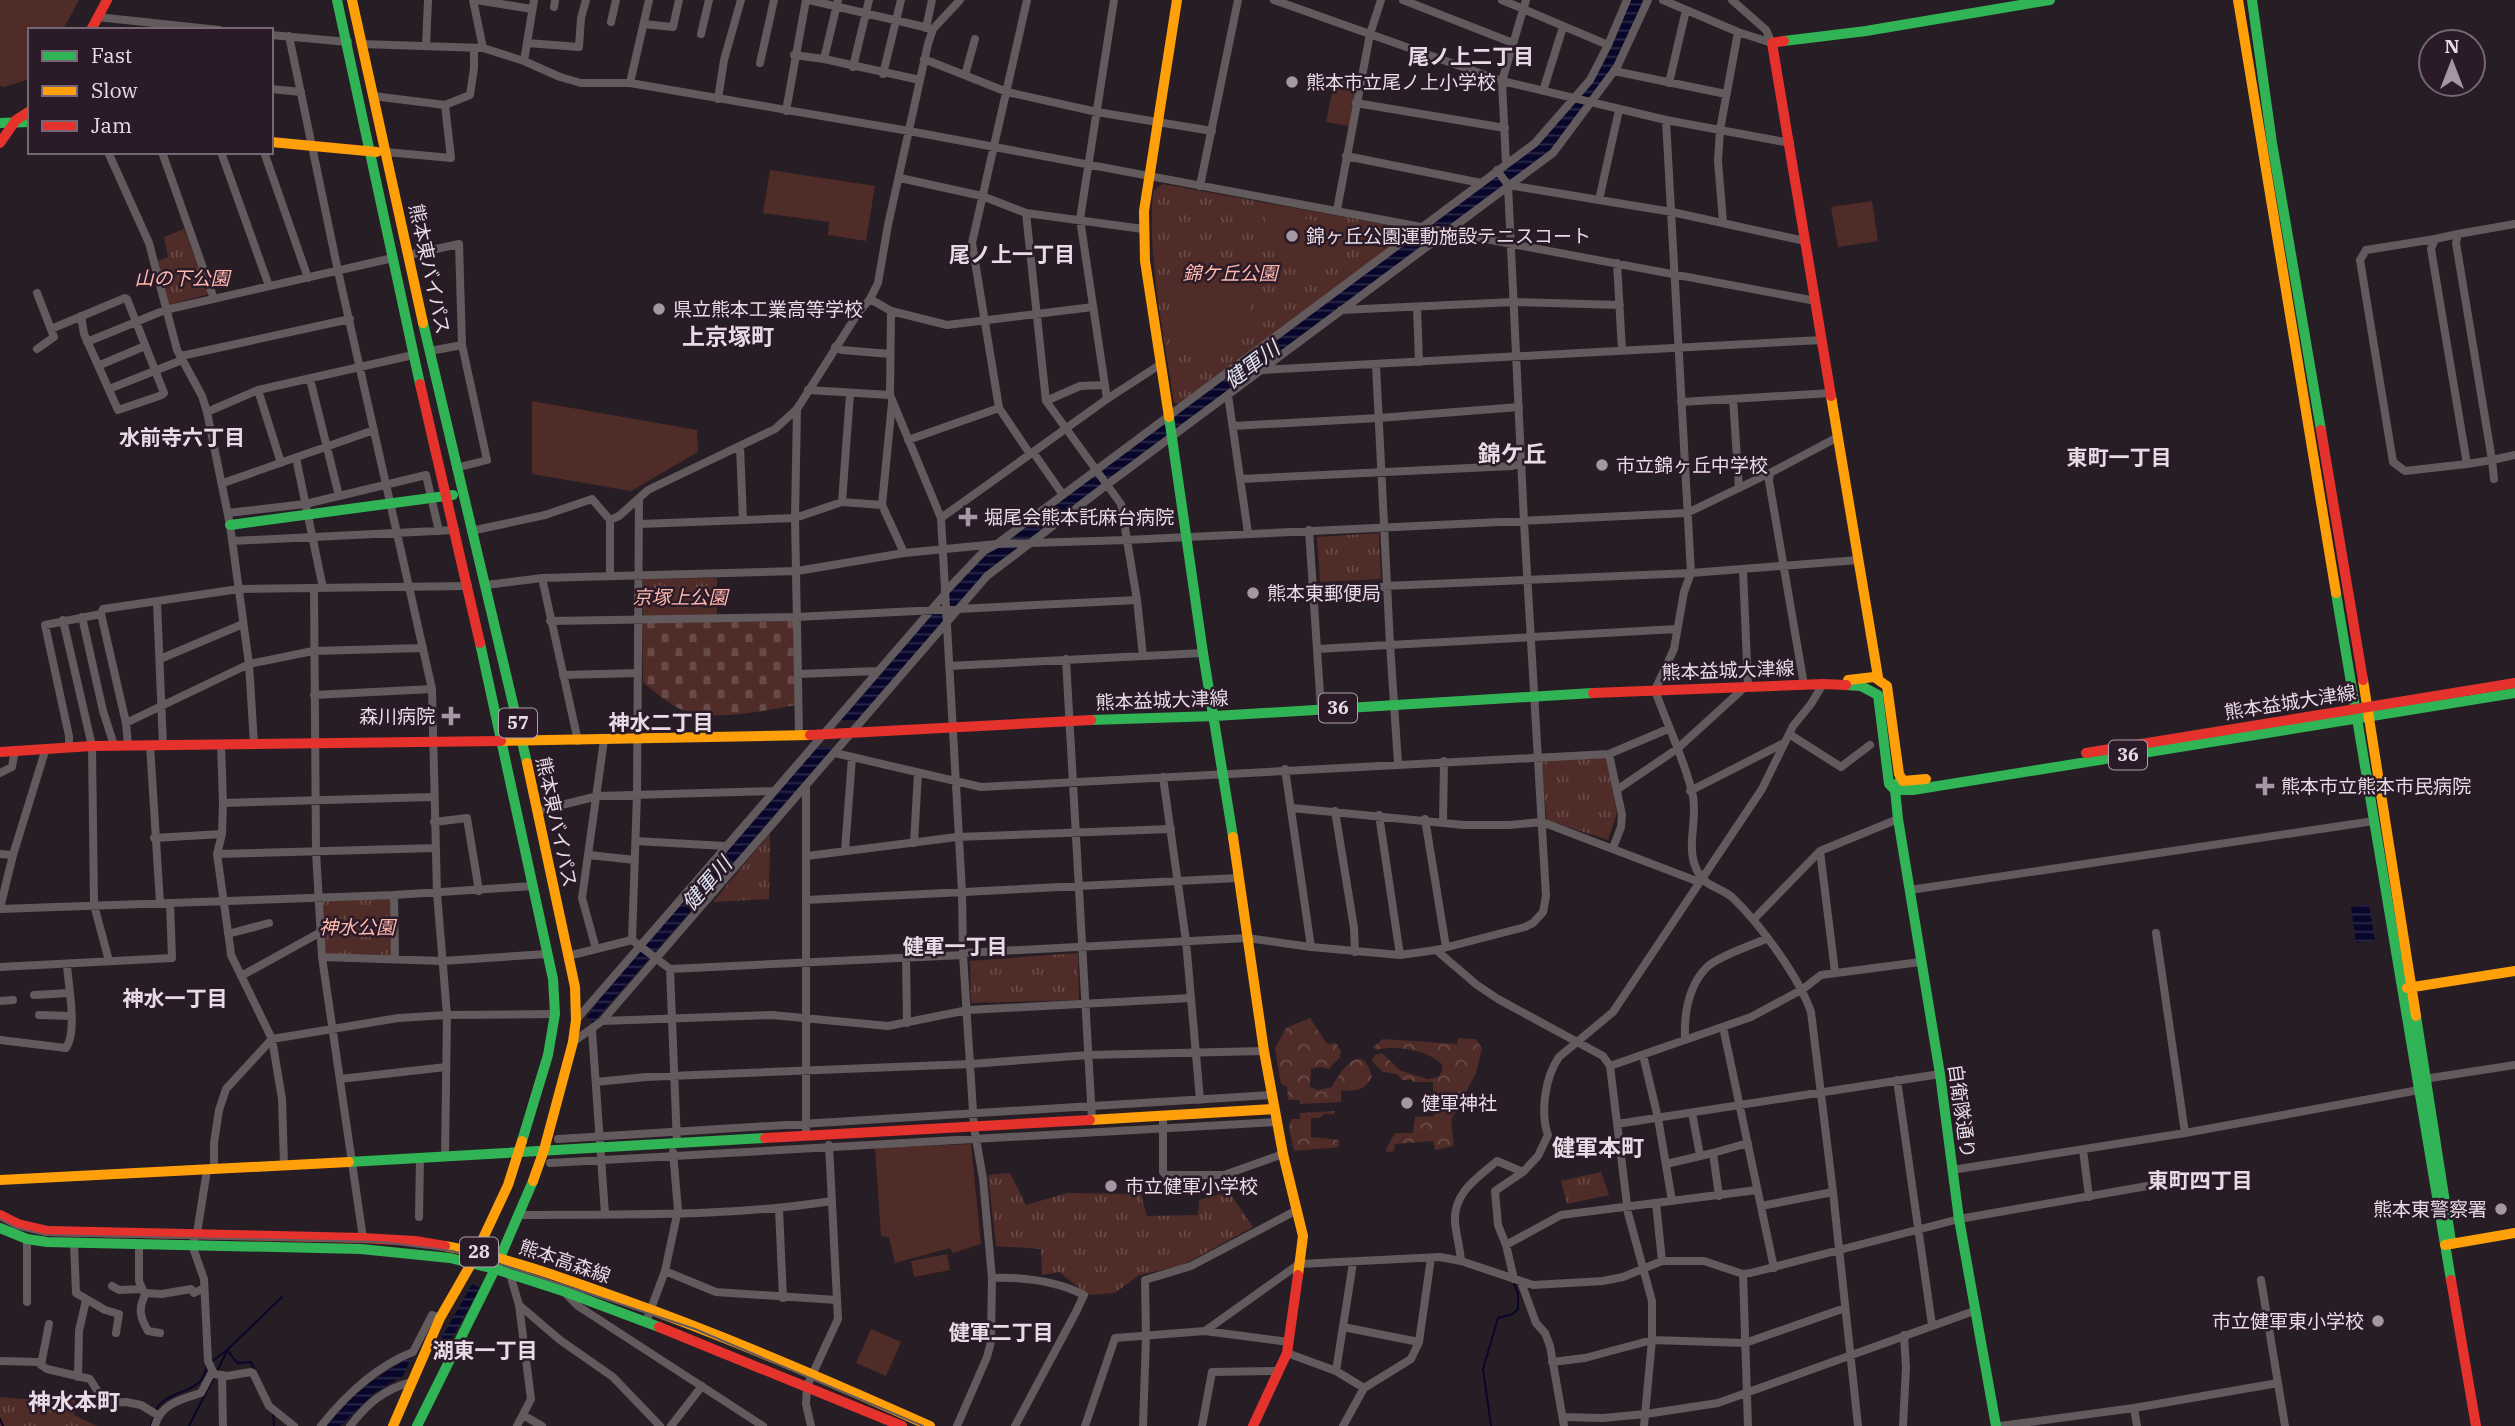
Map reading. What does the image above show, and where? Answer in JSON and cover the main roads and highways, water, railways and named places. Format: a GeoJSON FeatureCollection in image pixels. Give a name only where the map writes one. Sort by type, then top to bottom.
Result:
{"type":"FeatureCollection","features":[{"type":"Feature","properties":{"kind":"main road"},"geometry":{"type":"LineString","coordinates":[[92,28],[107,0]]}},
{"type":"Feature","properties":{"kind":"main road","name":"熊本東バイパス"},"geometry":{"type":"LineString","coordinates":[[337,0],[413,355],[468,586],[553,979],[555,1014],[548,1055],[508,1185],[471,1264],[440,1318],[393,1426]]}},
{"type":"Feature","properties":{"kind":"main road","name":"熊本東バイパス"},"geometry":{"type":"LineString","coordinates":[[352,0],[456,468],[522,741],[575,987],[576,1020],[573,1042],[544,1150],[495,1269],[417,1426]]}},
{"type":"Feature","properties":{"kind":"main road"},"geometry":{"type":"LineString","coordinates":[[1177,0],[1148,176],[1143,229],[1145,261],[1271,1095],[1303,1236],[1288,1347],[1253,1426]]}},
{"type":"Feature","properties":{"kind":"main road"},"geometry":{"type":"LineString","coordinates":[[1896,796],[1886,775],[1878,677],[1772,43],[2050,0]]}},
{"type":"Feature","properties":{"kind":"main road"},"geometry":{"type":"LineString","coordinates":[[2240,0],[2284,283],[2374,821],[2407,988]]}},
{"type":"Feature","properties":{"kind":"main road"},"geometry":{"type":"LineString","coordinates":[[2252,0],[2272,143],[2369,711],[2421,1083],[2476,1426]]}},
{"type":"Feature","properties":{"kind":"main road"},"geometry":{"type":"LineString","coordinates":[[0,143],[16,120],[28,112]]}},
{"type":"Feature","properties":{"kind":"main road"},"geometry":{"type":"LineString","coordinates":[[0,123],[16,120],[28,122]]}},
{"type":"Feature","properties":{"kind":"main road"},"geometry":{"type":"LineString","coordinates":[[273,142],[386,152]]}},
{"type":"Feature","properties":{"kind":"main road"},"geometry":{"type":"LineString","coordinates":[[230,525],[307,510],[392,504],[462,492]]}},
{"type":"Feature","properties":{"kind":"main road"},"geometry":{"type":"LineString","coordinates":[[1878,677],[1887,686],[1899,774],[1896,796]]}},
{"type":"Feature","properties":{"kind":"main road","name":"熊本益城大津線"},"geometry":{"type":"LineString","coordinates":[[0,752],[114,745],[578,741],[852,733],[1215,716],[1535,695],[1824,684],[1878,677]]}},
{"type":"Feature","properties":{"kind":"main road","name":"熊本益城大津線"},"geometry":{"type":"LineString","coordinates":[[1896,796],[1913,790],[2356,714],[2515,683]]}},
{"type":"Feature","properties":{"kind":"main road","name":"熊本益城大津線"},"geometry":{"type":"LineString","coordinates":[[1824,684],[1861,686],[1878,695]]}},
{"type":"Feature","properties":{"kind":"main road","name":"熊本益城大津線"},"geometry":{"type":"LineString","coordinates":[[2369,711],[2515,692]]}},
{"type":"Feature","properties":{"kind":"main road","name":"熊本益城大津線"},"geometry":{"type":"LineString","coordinates":[[1899,774],[1903,781],[1911,782],[2356,714]]}},
{"type":"Feature","properties":{"kind":"main road","name":"自衛隊通り"},"geometry":{"type":"LineString","coordinates":[[1896,796],[1920,962],[1940,1074],[1959,1219],[1974,1311],[1998,1426]]}},
{"type":"Feature","properties":{"kind":"main road"},"geometry":{"type":"LineString","coordinates":[[2407,988],[2515,971]]}},
{"type":"Feature","properties":{"kind":"main road"},"geometry":{"type":"LineString","coordinates":[[0,1180],[518,1153],[600,1141],[675,1140],[806,1130],[828,1135],[1274,1110]]}},
{"type":"Feature","properties":{"kind":"main road","name":"熊本高森線"},"geometry":{"type":"LineString","coordinates":[[0,1215],[18,1224],[48,1231],[363,1238],[415,1241],[476,1252],[650,1309],[812,1373],[930,1426]]}},
{"type":"Feature","properties":{"kind":"main road","name":"熊本高森線"},"geometry":{"type":"LineString","coordinates":[[0,1228],[27,1239],[74,1243],[361,1249],[437,1256],[495,1269],[563,1291],[807,1386],[885,1424],[902,1426]]}},
{"type":"Feature","properties":{"kind":"main road"},"geometry":{"type":"LineString","coordinates":[[2448,1244],[2515,1233]]}},
{"type":"Feature","properties":{"kind":"main road"},"geometry":{"type":"LineString","coordinates":[[2448,1244],[2483,1426]]}},
{"type":"Feature","properties":{"kind":"water","name":"健軍川"},"geometry":{"type":"Polygon","coordinates":[[[1631,0],[1642,0],[1642,3],[1615,64],[1558,143],[994,565],[960,600],[860,720],[840,720],[981,557],[1520,157],[1572,105],[1631,0]]]}},
{"type":"Feature","properties":{"kind":"water","name":"健軍川"},"geometry":{"type":"Polygon","coordinates":[[[816,747],[834,747],[593,1023],[587,1017],[601,997],[816,747]]]}},
{"type":"Feature","properties":{"kind":"water"},"geometry":{"type":"Polygon","coordinates":[[[2369,904],[2375,940],[2356,943],[2351,907],[2369,904]]]}},
{"type":"Feature","properties":{"kind":"water"},"geometry":{"type":"Polygon","coordinates":[[[472,1284],[480,1288],[447,1347],[437,1356],[437,1346],[472,1284]]]}},
{"type":"Feature","properties":{"kind":"water"},"geometry":{"type":"Polygon","coordinates":[[[412,1356],[403,1376],[373,1394],[340,1426],[327,1426],[366,1386],[412,1356]]]}},
{"type":"Feature","properties":{"kind":"waterway"},"geometry":{"type":"LineString","coordinates":[[1491,1426],[1483,1369],[1498,1318],[1513,1314],[1518,1309],[1518,1293],[1514,1284]]}},
{"type":"Feature","properties":{"kind":"waterway"},"geometry":{"type":"LineString","coordinates":[[211,1362],[282,1297]]}},
{"type":"Feature","properties":{"kind":"waterway"},"geometry":{"type":"LineString","coordinates":[[217,1371],[227,1351]]}},
{"type":"Feature","properties":{"kind":"waterway"},"geometry":{"type":"LineString","coordinates":[[228,1351],[237,1363],[251,1362],[254,1369]]}},
{"type":"Feature","properties":{"kind":"waterway"},"geometry":{"type":"LineString","coordinates":[[156,1410],[168,1398],[199,1382],[207,1365]]}},
{"type":"Feature","properties":{"kind":"waterway"},"geometry":{"type":"LineString","coordinates":[[189,1426],[213,1379]]}},
{"type":"Feature","properties":{"kind":"waterway"},"geometry":{"type":"LineString","coordinates":[[273,1413],[274,1426]]}},
{"type":"Feature","properties":{"kind":"waterway"},"geometry":{"type":"LineString","coordinates":[[151,1426],[154,1415]]}},
{"type":"Feature","properties":{"kind":"waterway"},"geometry":{"type":"LineString","coordinates":[[0,1419],[3,1426]]}},
{"type":"Feature","properties":{"kind":"tram line"},"geometry":{"type":"LineString","coordinates":[[0,1219],[16,1228],[45,1235],[381,1242],[452,1251],[494,1262],[695,1329],[923,1426]]}},
{"type":"Feature","properties":{"kind":"place","name":"熊本市立尾ノ上小学校"},"geometry":{"type":"Point","coordinates":[1292,82]}},
{"type":"Feature","properties":{"kind":"place","name":"錦ヶ丘公園運動施設テニスコート"},"geometry":{"type":"Point","coordinates":[1292,236]}},
{"type":"Feature","properties":{"kind":"place","name":"県立熊本工業高等学校"},"geometry":{"type":"Point","coordinates":[659,309]}},
{"type":"Feature","properties":{"kind":"place","name":"市立錦ヶ丘中学校"},"geometry":{"type":"Point","coordinates":[1602,465]}},
{"type":"Feature","properties":{"kind":"place","name":"堀尾会熊本託麻台病院"},"geometry":{"type":"Point","coordinates":[968,517]}},
{"type":"Feature","properties":{"kind":"place","name":"熊本東郵便局"},"geometry":{"type":"Point","coordinates":[1253,593]}},
{"type":"Feature","properties":{"kind":"place","name":"森川病院"},"geometry":{"type":"Point","coordinates":[451,716]}},
{"type":"Feature","properties":{"kind":"place","name":"熊本市立熊本市民病院"},"geometry":{"type":"Point","coordinates":[2265,786]}},
{"type":"Feature","properties":{"kind":"place","name":"健軍神社"},"geometry":{"type":"Point","coordinates":[1407,1103]}},
{"type":"Feature","properties":{"kind":"place","name":"市立健軍小学校"},"geometry":{"type":"Point","coordinates":[1111,1186]}},
{"type":"Feature","properties":{"kind":"place","name":"熊本東警察署"},"geometry":{"type":"Point","coordinates":[2501,1209]}},
{"type":"Feature","properties":{"kind":"place","name":"市立健軍東小学校"},"geometry":{"type":"Point","coordinates":[2378,1321]}},
{"type":"Feature","properties":{"kind":"district","name":"尾ノ上二丁目"},"geometry":{"type":"Point","coordinates":[1471,57]}},
{"type":"Feature","properties":{"kind":"district","name":"尾ノ上一丁目"},"geometry":{"type":"Point","coordinates":[1012,255]}},
{"type":"Feature","properties":{"kind":"district","name":"上京塚町"},"geometry":{"type":"Point","coordinates":[728,337]}},
{"type":"Feature","properties":{"kind":"district","name":"水前寺六丁目"},"geometry":{"type":"Point","coordinates":[182,438]}},
{"type":"Feature","properties":{"kind":"district","name":"錦ケ丘"},"geometry":{"type":"Point","coordinates":[1512,454]}},
{"type":"Feature","properties":{"kind":"district","name":"東町一丁目"},"geometry":{"type":"Point","coordinates":[2119,458]}},
{"type":"Feature","properties":{"kind":"district","name":"神水二丁目"},"geometry":{"type":"Point","coordinates":[661,723]}},
{"type":"Feature","properties":{"kind":"district","name":"健軍一丁目"},"geometry":{"type":"Point","coordinates":[955,947]}},
{"type":"Feature","properties":{"kind":"district","name":"神水一丁目"},"geometry":{"type":"Point","coordinates":[175,999]}},
{"type":"Feature","properties":{"kind":"district","name":"健軍本町"},"geometry":{"type":"Point","coordinates":[1598,1148]}},
{"type":"Feature","properties":{"kind":"district","name":"東町四丁目"},"geometry":{"type":"Point","coordinates":[2200,1181]}},
{"type":"Feature","properties":{"kind":"district","name":"健軍二丁目"},"geometry":{"type":"Point","coordinates":[1001,1333]}},
{"type":"Feature","properties":{"kind":"district","name":"湖東一丁目"},"geometry":{"type":"Point","coordinates":[485,1351]}},
{"type":"Feature","properties":{"kind":"district","name":"神水本町"},"geometry":{"type":"Point","coordinates":[74,1402]}},
{"type":"Feature","properties":{"kind":"park label","name":"錦ケ丘公園"},"geometry":{"type":"Point","coordinates":[1230,273]}},
{"type":"Feature","properties":{"kind":"park label","name":"山の下公園"},"geometry":{"type":"Point","coordinates":[182,278]}},
{"type":"Feature","properties":{"kind":"park label","name":"京塚上公園"},"geometry":{"type":"Point","coordinates":[680,597]}},
{"type":"Feature","properties":{"kind":"park label","name":"神水公園"},"geometry":{"type":"Point","coordinates":[357,927]}}]}
